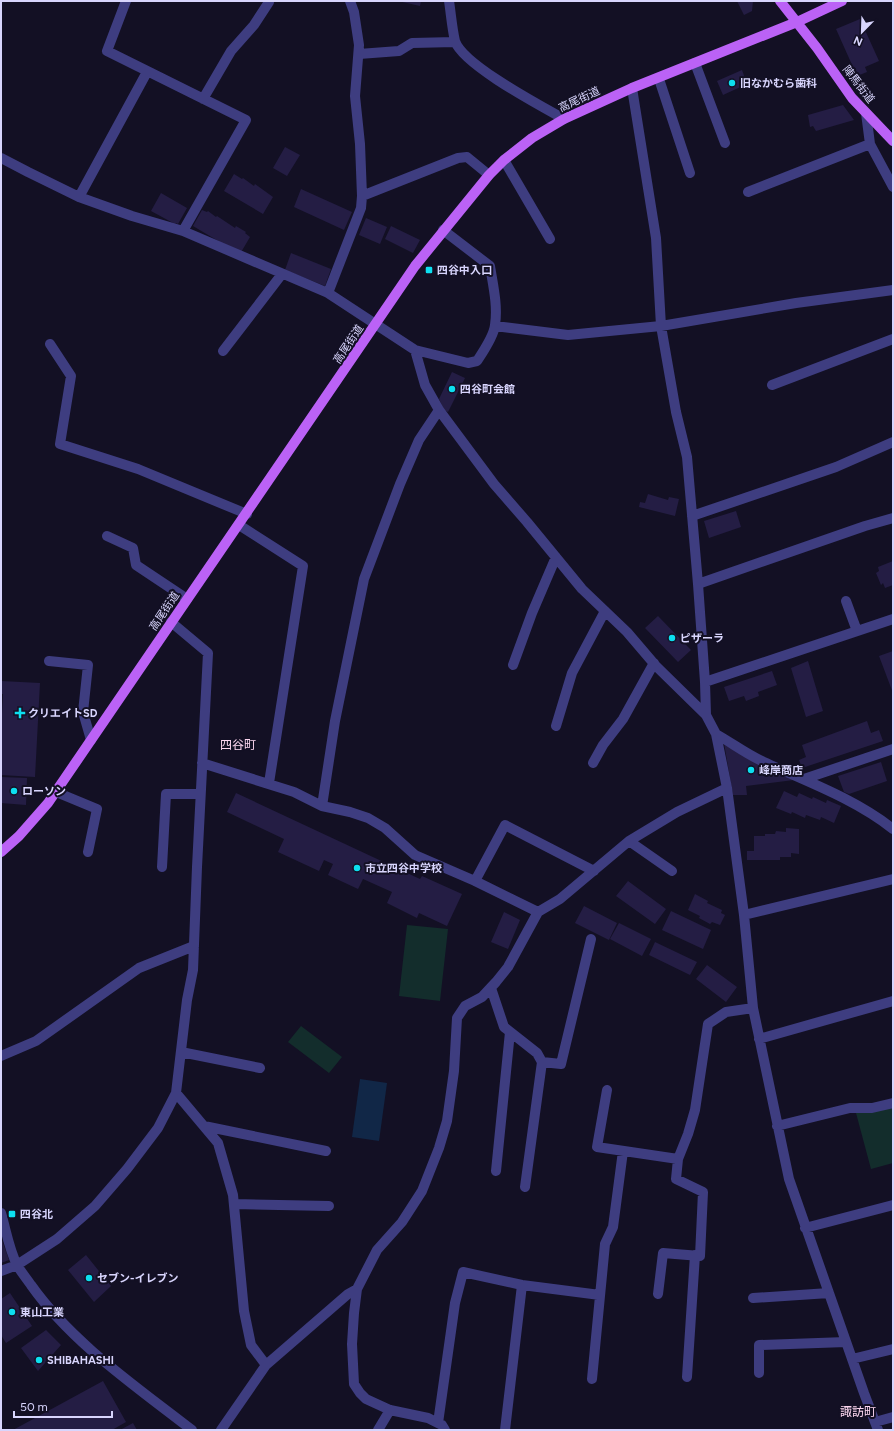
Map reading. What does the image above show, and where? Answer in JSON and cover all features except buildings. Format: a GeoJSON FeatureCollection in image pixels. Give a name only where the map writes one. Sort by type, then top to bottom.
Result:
{"type":"FeatureCollection","features":[{"type":"Feature","properties":{"kind":"main road","name":"陣馬街道"},"geometry":{"type":"LineString","coordinates":[[780,1],[852,98],[893,141]]}},
{"type":"Feature","properties":{"kind":"main road","name":"高尾街道"},"geometry":{"type":"LineString","coordinates":[[1,852],[19,836],[56,792],[415,266],[489,175],[504,160],[532,138],[564,119],[632,88],[797,22],[842,1]]}},
{"type":"Feature","properties":{"kind":"street"},"geometry":{"type":"LineString","coordinates":[[126,1],[107,51],[246,120],[183,232]]}},
{"type":"Feature","properties":{"kind":"street"},"geometry":{"type":"LineString","coordinates":[[328,293],[362,208],[360,144],[355,96],[359,54],[354,12],[350,1]]}},
{"type":"Feature","properties":{"kind":"street"},"geometry":{"type":"LineString","coordinates":[[449,1],[455,42],[465,56],[515,92],[564,119]]}},
{"type":"Feature","properties":{"kind":"street"},"geometry":{"type":"LineString","coordinates":[[203,99],[231,51],[254,25],[269,2]]}},
{"type":"Feature","properties":{"kind":"street"},"geometry":{"type":"LineString","coordinates":[[359,54],[399,51],[412,43],[455,42]]}},
{"type":"Feature","properties":{"kind":"street"},"geometry":{"type":"LineString","coordinates":[[695,64],[725,143]]}},
{"type":"Feature","properties":{"kind":"street"},"geometry":{"type":"LineString","coordinates":[[79,197],[147,72]]}},
{"type":"Feature","properties":{"kind":"street"},"geometry":{"type":"LineString","coordinates":[[659,78],[690,172]]}},
{"type":"Feature","properties":{"kind":"street"},"geometry":{"type":"LineString","coordinates":[[632,88],[656,238],[661,326],[676,412],[687,457],[698,584],[706,715]]}},
{"type":"Feature","properties":{"kind":"street"},"geometry":{"type":"LineString","coordinates":[[866,113],[870,144],[893,187]]}},
{"type":"Feature","properties":{"kind":"street"},"geometry":{"type":"LineString","coordinates":[[748,192],[870,144]]}},
{"type":"Feature","properties":{"kind":"street"},"geometry":{"type":"LineString","coordinates":[[362,196],[458,158],[467,157],[489,175]]}},
{"type":"Feature","properties":{"kind":"street"},"geometry":{"type":"LineString","coordinates":[[1,158],[79,197],[183,232],[328,293],[415,350],[468,363],[477,362],[484,352],[495,326],[495,296],[490,266],[443,230]]}},
{"type":"Feature","properties":{"kind":"street"},"geometry":{"type":"LineString","coordinates":[[504,160],[550,239]]}},
{"type":"Feature","properties":{"kind":"street"},"geometry":{"type":"LineString","coordinates":[[223,351],[282,274]]}},
{"type":"Feature","properties":{"kind":"street"},"geometry":{"type":"LineString","coordinates":[[495,326],[568,335],[661,326],[796,303],[893,290]]}},
{"type":"Feature","properties":{"kind":"street"},"geometry":{"type":"LineString","coordinates":[[772,385],[893,339]]}},
{"type":"Feature","properties":{"kind":"street"},"geometry":{"type":"LineString","coordinates":[[50,344],[71,376],[60,444],[138,469],[247,514]]}},
{"type":"Feature","properties":{"kind":"street"},"geometry":{"type":"LineString","coordinates":[[415,350],[425,385],[439,410],[494,484],[582,589],[627,632],[654,663],[706,715],[716,734],[727,788],[744,915],[753,1008],[789,1179],[852,1360],[877,1426],[893,1417]]}},
{"type":"Feature","properties":{"kind":"street"},"geometry":{"type":"LineString","coordinates":[[322,806],[335,721],[364,579],[400,484],[416,448],[439,410]]}},
{"type":"Feature","properties":{"kind":"street"},"geometry":{"type":"LineString","coordinates":[[692,516],[836,467],[893,442]]}},
{"type":"Feature","properties":{"kind":"street"},"geometry":{"type":"LineString","coordinates":[[698,584],[893,518]]}},
{"type":"Feature","properties":{"kind":"street"},"geometry":{"type":"LineString","coordinates":[[239,525],[302,566],[269,783]]}},
{"type":"Feature","properties":{"kind":"street"},"geometry":{"type":"LineString","coordinates":[[107,536],[133,548],[136,564],[187,599]]}},
{"type":"Feature","properties":{"kind":"street"},"geometry":{"type":"LineString","coordinates":[[512,665],[556,557]]}},
{"type":"Feature","properties":{"kind":"street"},"geometry":{"type":"LineString","coordinates":[[846,601],[857,631]]}},
{"type":"Feature","properties":{"kind":"street"},"geometry":{"type":"LineString","coordinates":[[556,726],[572,673],[605,611]]}},
{"type":"Feature","properties":{"kind":"street"},"geometry":{"type":"LineString","coordinates":[[705,682],[893,619]]}},
{"type":"Feature","properties":{"kind":"street"},"geometry":{"type":"LineString","coordinates":[[1,1271],[17,1265],[57,1239],[95,1206],[158,1128],[176,1094],[187,1000],[193,970],[200,794],[208,652],[171,622]]}},
{"type":"Feature","properties":{"kind":"street"},"geometry":{"type":"LineString","coordinates":[[49,661],[88,665],[83,712],[91,740]]}},
{"type":"Feature","properties":{"kind":"street"},"geometry":{"type":"LineString","coordinates":[[594,763],[602,745],[623,718],[654,663]]}},
{"type":"Feature","properties":{"kind":"street"},"geometry":{"type":"LineString","coordinates":[[716,734],[762,761],[804,779],[879,818],[893,829]]}},
{"type":"Feature","properties":{"kind":"street"},"geometry":{"type":"LineString","coordinates":[[804,779],[893,749]]}},
{"type":"Feature","properties":{"kind":"street"},"geometry":{"type":"LineString","coordinates":[[202,763],[269,783],[294,792],[322,806],[350,812],[368,818],[385,828],[415,855],[475,881],[538,912]]}},
{"type":"Feature","properties":{"kind":"street"},"geometry":{"type":"LineString","coordinates":[[600,1295],[522,1285],[463,1272],[455,1303],[441,1427],[428,1418],[390,1410],[366,1399],[354,1384],[352,1344],[357,1289],[377,1250],[402,1222],[422,1191],[430,1173],[446,1122],[454,1071],[457,1018],[465,1006],[482,996],[491,988],[508,967],[538,912],[560,900],[629,841],[678,812],[727,788]]}},
{"type":"Feature","properties":{"kind":"street"},"geometry":{"type":"LineString","coordinates":[[56,792],[97,809],[88,852]]}},
{"type":"Feature","properties":{"kind":"street"},"geometry":{"type":"LineString","coordinates":[[162,867],[166,794],[200,794]]}},
{"type":"Feature","properties":{"kind":"street"},"geometry":{"type":"LineString","coordinates":[[475,881],[505,825],[594,871]]}},
{"type":"Feature","properties":{"kind":"street"},"geometry":{"type":"LineString","coordinates":[[629,841],[672,871]]}},
{"type":"Feature","properties":{"kind":"street"},"geometry":{"type":"LineString","coordinates":[[744,915],[893,879]]}},
{"type":"Feature","properties":{"kind":"street"},"geometry":{"type":"LineString","coordinates":[[542,1062],[561,1064],[591,939]]}},
{"type":"Feature","properties":{"kind":"street"},"geometry":{"type":"LineString","coordinates":[[1,1056],[36,1041],[139,968],[194,946]]}},
{"type":"Feature","properties":{"kind":"street"},"geometry":{"type":"LineString","coordinates":[[491,988],[504,1027],[536,1053],[542,1062],[525,1187]]}},
{"type":"Feature","properties":{"kind":"street"},"geometry":{"type":"LineString","coordinates":[[759,1039],[893,1001]]}},
{"type":"Feature","properties":{"kind":"street"},"geometry":{"type":"LineString","coordinates":[[658,1294],[663,1253],[700,1256],[703,1192],[676,1179],[678,1159],[688,1134],[695,1110],[708,1024],[726,1012],[753,1008]]}},
{"type":"Feature","properties":{"kind":"street"},"geometry":{"type":"LineString","coordinates":[[496,1171],[510,1032]]}},
{"type":"Feature","properties":{"kind":"street"},"geometry":{"type":"LineString","coordinates":[[181,1052],[260,1068]]}},
{"type":"Feature","properties":{"kind":"street"},"geometry":{"type":"LineString","coordinates":[[607,1090],[597,1147],[678,1159]]}},
{"type":"Feature","properties":{"kind":"street"},"geometry":{"type":"LineString","coordinates":[[176,1094],[218,1143],[233,1194],[244,1311],[251,1345],[266,1364]]}},
{"type":"Feature","properties":{"kind":"street"},"geometry":{"type":"LineString","coordinates":[[777,1126],[850,1108],[872,1108],[893,1103]]}},
{"type":"Feature","properties":{"kind":"street"},"geometry":{"type":"LineString","coordinates":[[204,1126],[326,1151]]}},
{"type":"Feature","properties":{"kind":"street"},"geometry":{"type":"LineString","coordinates":[[592,1379],[605,1244],[612,1227],[623,1151]]}},
{"type":"Feature","properties":{"kind":"street"},"geometry":{"type":"LineString","coordinates":[[234,1204],[329,1206]]}},
{"type":"Feature","properties":{"kind":"street"},"geometry":{"type":"LineString","coordinates":[[805,1228],[893,1205]]}},
{"type":"Feature","properties":{"kind":"street"},"geometry":{"type":"LineString","coordinates":[[1,1212],[9,1243],[17,1265],[42,1300],[66,1326],[94,1352],[192,1430]]}},
{"type":"Feature","properties":{"kind":"street"},"geometry":{"type":"LineString","coordinates":[[687,1377],[695,1255]]}},
{"type":"Feature","properties":{"kind":"street"},"geometry":{"type":"LineString","coordinates":[[505,1430],[522,1285]]}},
{"type":"Feature","properties":{"kind":"street"},"geometry":{"type":"LineString","coordinates":[[221,1430],[266,1364],[348,1294],[357,1289]]}},
{"type":"Feature","properties":{"kind":"street"},"geometry":{"type":"LineString","coordinates":[[753,1298],[829,1293]]}},
{"type":"Feature","properties":{"kind":"street"},"geometry":{"type":"LineString","coordinates":[[759,1373],[758,1345],[846,1342]]}},
{"type":"Feature","properties":{"kind":"street"},"geometry":{"type":"LineString","coordinates":[[852,1360],[893,1349]]}},
{"type":"Feature","properties":{"kind":"street"},"geometry":{"type":"LineString","coordinates":[[378,1430],[390,1410]]}},
{"type":"Feature","properties":{"kind":"green space"},"geometry":{"type":"Polygon","coordinates":[[[407,925],[448,929],[440,1001],[399,996],[407,925]]]}},
{"type":"Feature","properties":{"kind":"green space"},"geometry":{"type":"Polygon","coordinates":[[[301,1026],[342,1057],[329,1073],[288,1042],[301,1026]]]}},
{"type":"Feature","properties":{"kind":"green space"},"geometry":{"type":"Polygon","coordinates":[[[893,1107],[893,1163],[871,1169],[856,1113],[893,1107]]]}},
{"type":"Feature","properties":{"kind":"water"},"geometry":{"type":"Polygon","coordinates":[[[360,1079],[387,1083],[379,1141],[352,1137],[360,1079]]]}},
{"type":"Feature","properties":{"kind":"place","name":"旧なかむら歯科"},"geometry":{"type":"Point","coordinates":[732,83]}},
{"type":"Feature","properties":{"kind":"place","name":"四谷中入口"},"geometry":{"type":"Point","coordinates":[429,270]}},
{"type":"Feature","properties":{"kind":"place","name":"四谷町会館"},"geometry":{"type":"Point","coordinates":[452,389]}},
{"type":"Feature","properties":{"kind":"place","name":"ピザーラ"},"geometry":{"type":"Point","coordinates":[672,638]}},
{"type":"Feature","properties":{"kind":"place","name":"クリエイトSD"},"geometry":{"type":"Point","coordinates":[20,713]}},
{"type":"Feature","properties":{"kind":"place","name":"峰岸商店"},"geometry":{"type":"Point","coordinates":[751,770]}},
{"type":"Feature","properties":{"kind":"place","name":"ローソン"},"geometry":{"type":"Point","coordinates":[14,791]}},
{"type":"Feature","properties":{"kind":"place","name":"市立四谷中学校"},"geometry":{"type":"Point","coordinates":[357,868]}},
{"type":"Feature","properties":{"kind":"place","name":"四谷北"},"geometry":{"type":"Point","coordinates":[12,1214]}},
{"type":"Feature","properties":{"kind":"place","name":"セブン-イレブン"},"geometry":{"type":"Point","coordinates":[89,1278]}},
{"type":"Feature","properties":{"kind":"place","name":"東山工業"},"geometry":{"type":"Point","coordinates":[12,1312]}},
{"type":"Feature","properties":{"kind":"place","name":"SHIBAHASHI"},"geometry":{"type":"Point","coordinates":[39,1360]}},
{"type":"Feature","properties":{"kind":"district","name":"四谷町"},"geometry":{"type":"Point","coordinates":[238,745]}},
{"type":"Feature","properties":{"kind":"district","name":"諏訪町"},"geometry":{"type":"Point","coordinates":[858,1412]}}]}
